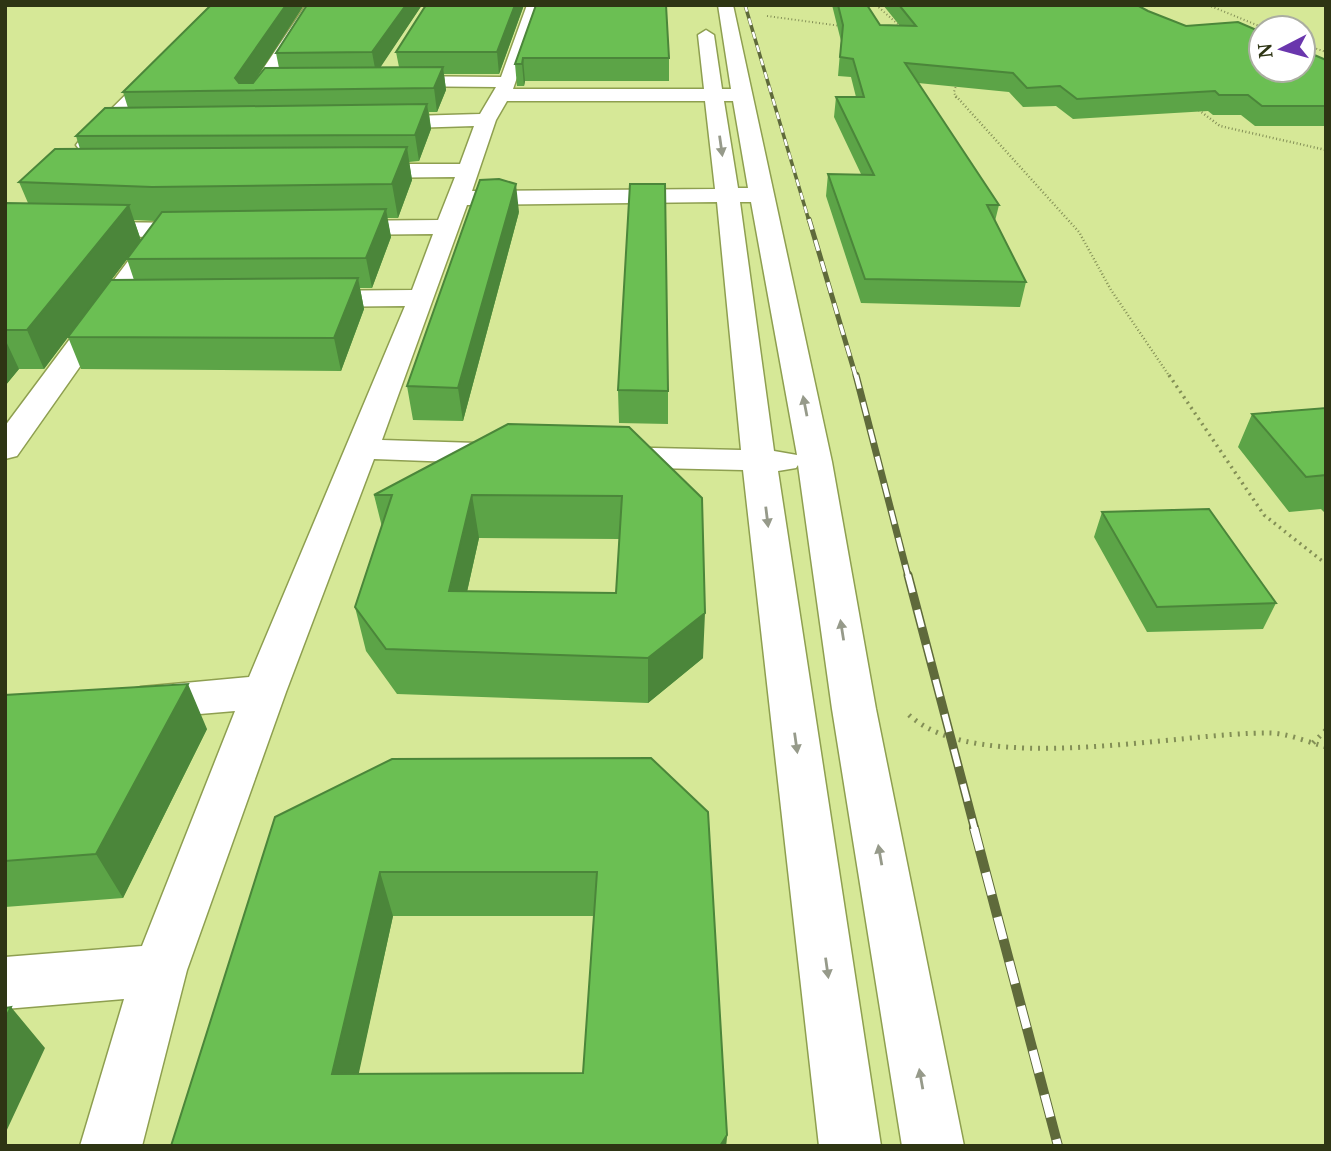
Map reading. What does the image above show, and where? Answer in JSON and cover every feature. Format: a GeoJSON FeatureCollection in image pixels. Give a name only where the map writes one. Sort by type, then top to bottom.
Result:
{"type":"FeatureCollection","features":[{"type":"Feature","properties":{"kind":"street"},"geometry":{"type":"LineString","coordinates":[[69,162],[225,5]]}},
{"type":"Feature","properties":{"kind":"street"},"geometry":{"type":"LineString","coordinates":[[264,125],[236,126],[314,5]]}},
{"type":"Feature","properties":{"kind":"street"},"geometry":{"type":"LineString","coordinates":[[111,1146],[160,970],[264,692],[359,449],[422,298],[458,198],[535,5]]}},
{"type":"Feature","properties":{"kind":"street"},"geometry":{"type":"LineString","coordinates":[[718,7],[727,95],[745,195],[816,462],[847,661],[933,1146]]}},
{"type":"Feature","properties":{"kind":"street"},"geometry":{"type":"LineString","coordinates":[[397,59],[376,81],[497,99]]}},
{"type":"Feature","properties":{"kind":"street"},"geometry":{"type":"LineString","coordinates":[[262,83],[289,83]]}},
{"type":"Feature","properties":{"kind":"street"},"geometry":{"type":"LineString","coordinates":[[361,123],[497,99],[727,95]]}},
{"type":"Feature","properties":{"kind":"street"},"geometry":{"type":"LineString","coordinates":[[105,125],[131,125]]}},
{"type":"Feature","properties":{"kind":"street"},"geometry":{"type":"LineString","coordinates":[[331,171],[458,198]]}},
{"type":"Feature","properties":{"kind":"street"},"geometry":{"type":"LineString","coordinates":[[312,229],[458,198],[745,195]]}},
{"type":"Feature","properties":{"kind":"street"},"geometry":{"type":"LineString","coordinates":[[745,195],[738,302],[850,1146]]}},
{"type":"Feature","properties":{"kind":"street"},"geometry":{"type":"LineString","coordinates":[[59,228],[217,230]]}},
{"type":"Feature","properties":{"kind":"street"},"geometry":{"type":"LineString","coordinates":[[5,449],[127,300],[163,231]]}},
{"type":"Feature","properties":{"kind":"street"},"geometry":{"type":"LineString","coordinates":[[288,299],[422,298]]}},
{"type":"Feature","properties":{"kind":"street"},"geometry":{"type":"LineString","coordinates":[[359,449],[539,455]]}},
{"type":"Feature","properties":{"kind":"street"},"geometry":{"type":"LineString","coordinates":[[580,456],[816,462]]}},
{"type":"Feature","properties":{"kind":"street"},"geometry":{"type":"LineString","coordinates":[[101,706],[264,692]]}},
{"type":"Feature","properties":{"kind":"street"},"geometry":{"type":"LineString","coordinates":[[5,984],[160,970]]}},
{"type":"Feature","properties":{"kind":"path"},"geometry":{"type":"LineString","coordinates":[[876,5],[904,29],[889,27]]}},
{"type":"Feature","properties":{"kind":"path"},"geometry":{"type":"LineString","coordinates":[[1208,5],[1247,21]]}},
{"type":"Feature","properties":{"kind":"path"},"geometry":{"type":"LineString","coordinates":[[718,7],[845,26]]}},
{"type":"Feature","properties":{"kind":"path"},"geometry":{"type":"LineString","coordinates":[[958,81],[954,92],[958,101],[1037,183],[1079,232],[1111,290],[1264,515],[1326,564]]}},
{"type":"Feature","properties":{"kind":"path"},"geometry":{"type":"LineString","coordinates":[[1192,104],[1220,125],[1326,150]]}},
{"type":"Feature","properties":{"kind":"path"},"geometry":{"type":"LineString","coordinates":[[847,661],[920,724],[953,738],[1025,749],[1272,733],[1326,747]]}},
{"type":"Feature","properties":{"kind":"path"},"geometry":{"type":"LineString","coordinates":[[1312,743],[1326,730]]}},
{"type":"Feature","properties":{"kind":"building"},"geometry":{"type":"Polygon","coordinates":[[[211,5],[286,5],[235,78],[239,83],[253,83],[265,68],[443,67],[434,88],[123,92],[211,5]]]}},
{"type":"Feature","properties":{"kind":"building"},"geometry":{"type":"Polygon","coordinates":[[[307,5],[406,5],[372,52],[276,53],[307,5]]]}},
{"type":"Feature","properties":{"kind":"building"},"geometry":{"type":"Polygon","coordinates":[[[426,5],[515,5],[497,52],[396,52],[426,5]]]}},
{"type":"Feature","properties":{"kind":"building"},"geometry":{"type":"Polygon","coordinates":[[[536,5],[666,5],[669,58],[523,58],[522,64],[515,64],[536,5]]]}},
{"type":"Feature","properties":{"kind":"building"},"geometry":{"type":"Polygon","coordinates":[[[838,5],[867,5],[880,25],[916,26],[899,5],[1137,5],[1186,26],[1238,22],[1247,26],[1247,84],[1317,84],[1317,56],[1326,60],[1326,106],[1262,106],[1248,95],[1219,95],[1215,91],[1077,99],[1060,86],[1027,88],[1013,73],[905,63],[999,205],[987,205],[1026,282],[865,279],[828,174],[874,175],[836,97],[864,97],[853,59],[840,57],[843,25],[838,5]]]}},
{"type":"Feature","properties":{"kind":"building"},"geometry":{"type":"Polygon","coordinates":[[[427,104],[415,135],[76,136],[105,108],[427,104]]]}},
{"type":"Feature","properties":{"kind":"building"},"geometry":{"type":"Polygon","coordinates":[[[407,147],[392,184],[152,187],[19,182],[55,149],[407,147]]]}},
{"type":"Feature","properties":{"kind":"building"},"geometry":{"type":"Polygon","coordinates":[[[499,179],[516,184],[458,388],[407,386],[480,180],[499,179]]]}},
{"type":"Feature","properties":{"kind":"building"},"geometry":{"type":"Polygon","coordinates":[[[630,184],[665,184],[668,391],[618,390],[630,184]]]}},
{"type":"Feature","properties":{"kind":"building"},"geometry":{"type":"Polygon","coordinates":[[[5,203],[129,205],[27,330],[5,330],[5,203]]]}},
{"type":"Feature","properties":{"kind":"building"},"geometry":{"type":"Polygon","coordinates":[[[386,209],[366,258],[127,259],[162,212],[386,209]]]}},
{"type":"Feature","properties":{"kind":"building"},"geometry":{"type":"Polygon","coordinates":[[[358,278],[334,338],[68,337],[111,280],[358,278]]]}},
{"type":"Feature","properties":{"kind":"building"},"geometry":{"type":"Polygon","coordinates":[[[1326,408],[1326,475],[1306,477],[1252,414],[1326,408]]]}},
{"type":"Feature","properties":{"kind":"building"},"geometry":{"type":"Polygon","coordinates":[[[508,424],[629,427],[702,498],[705,613],[648,658],[386,649],[355,607],[392,495],[374,495],[508,424]],[[472,495],[449,591],[616,593],[622,496],[472,495]]]}},
{"type":"Feature","properties":{"kind":"building"},"geometry":{"type":"Polygon","coordinates":[[[1209,509],[1276,603],[1157,607],[1102,512],[1209,509]]]}},
{"type":"Feature","properties":{"kind":"building"},"geometry":{"type":"Polygon","coordinates":[[[188,684],[96,854],[5,861],[5,695],[188,684]]]}},
{"type":"Feature","properties":{"kind":"building"},"geometry":{"type":"Polygon","coordinates":[[[651,758],[708,812],[727,1135],[720,1146],[171,1146],[275,817],[392,759],[651,758]],[[380,872],[332,1074],[583,1073],[597,872],[380,872]]]}},
{"type":"Feature","properties":{"kind":"building"},"geometry":{"type":"Polygon","coordinates":[[[11,1007],[5,1019],[5,1008],[11,1007]]]}},
{"type":"Feature","properties":{"kind":"railway"},"geometry":{"type":"LineString","coordinates":[[745,5],[809,221]]}},
{"type":"Feature","properties":{"kind":"railway"},"geometry":{"type":"LineString","coordinates":[[809,219],[856,377]]}},
{"type":"Feature","properties":{"kind":"railway"},"geometry":{"type":"LineString","coordinates":[[856,375],[908,576]]}},
{"type":"Feature","properties":{"kind":"railway"},"geometry":{"type":"LineString","coordinates":[[908,575],[975,830]]}},
{"type":"Feature","properties":{"kind":"railway"},"geometry":{"type":"LineString","coordinates":[[974,828],[1058,1146]]}}]}
